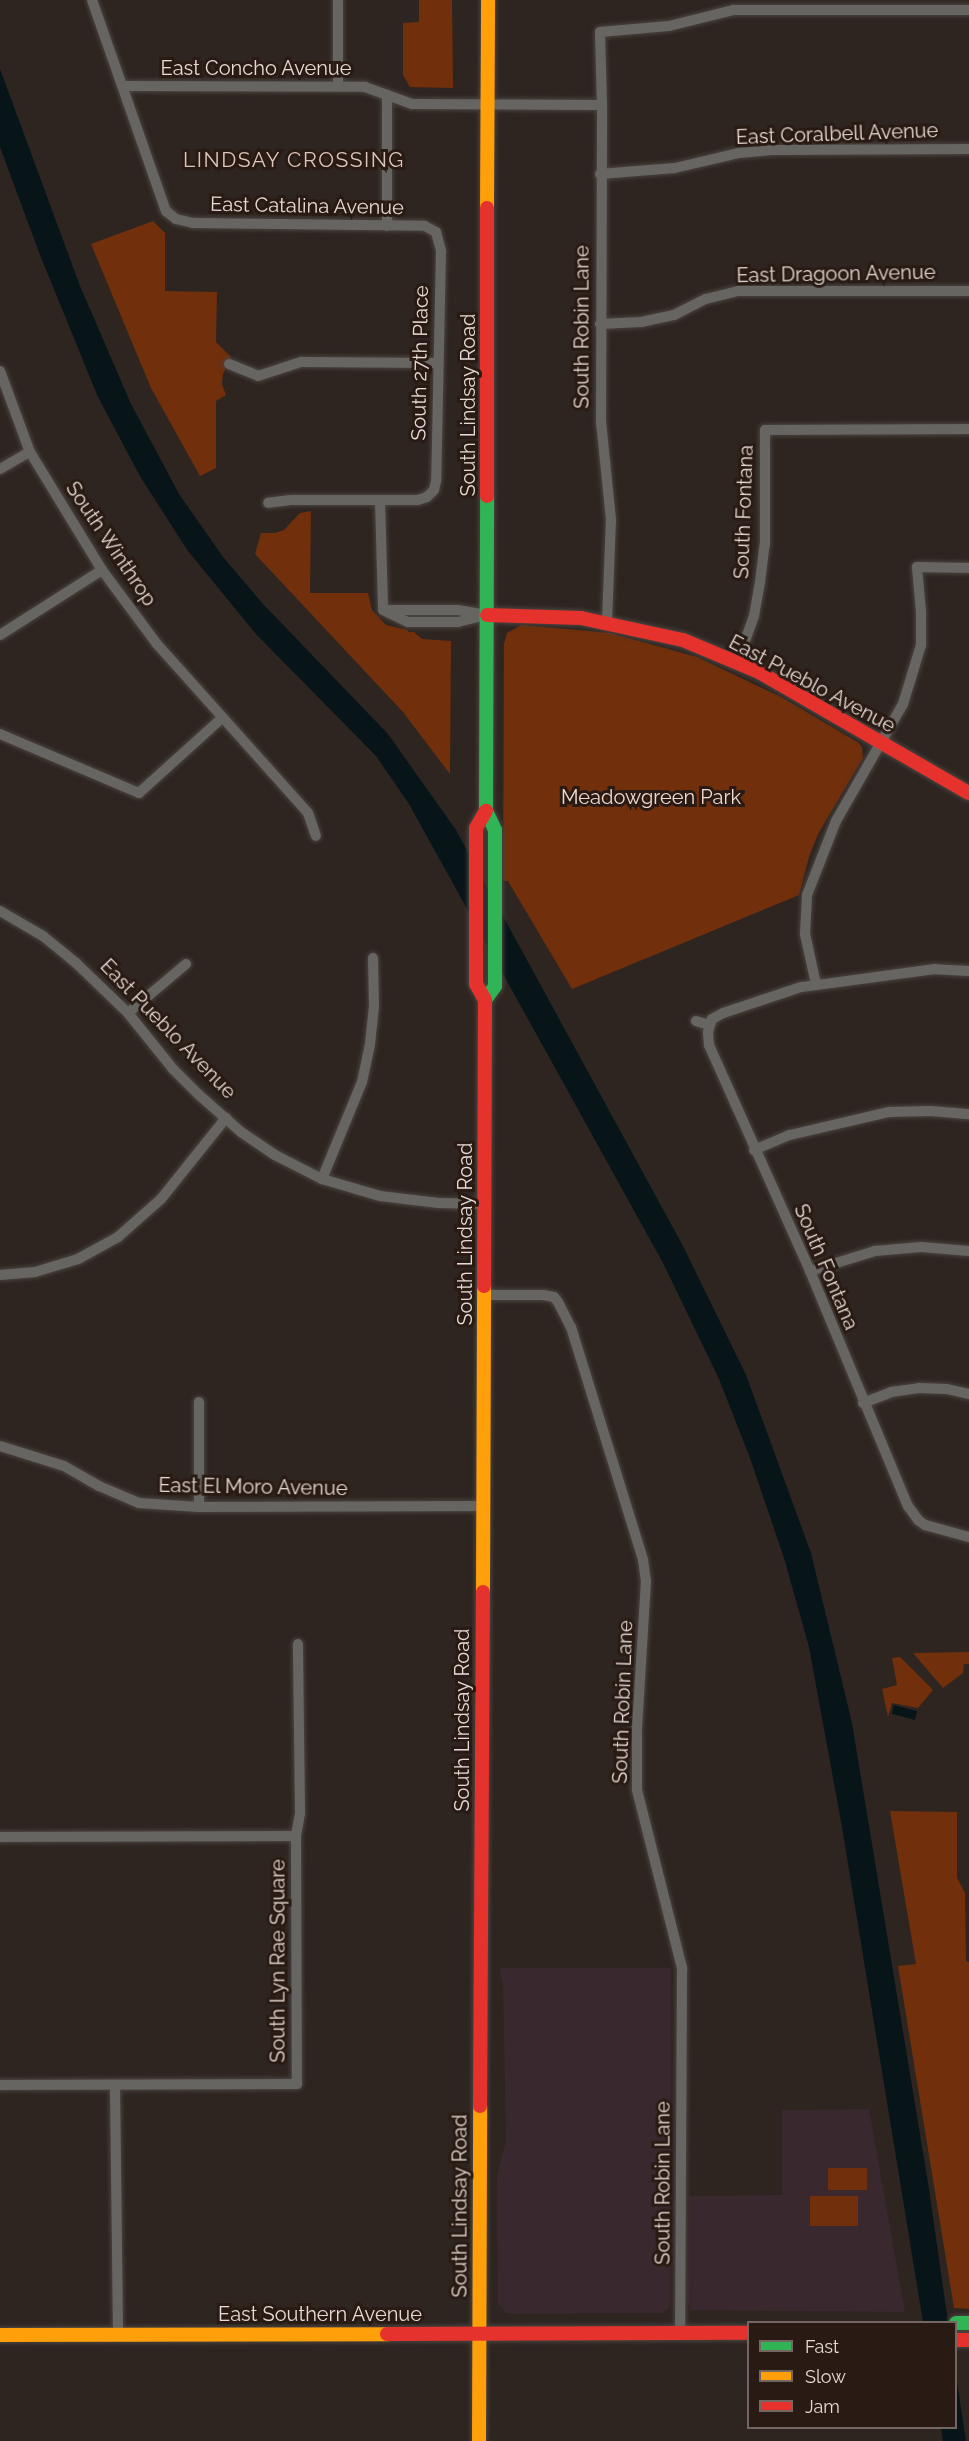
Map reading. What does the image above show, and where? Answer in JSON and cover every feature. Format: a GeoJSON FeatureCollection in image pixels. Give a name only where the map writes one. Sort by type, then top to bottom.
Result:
{"type":"FeatureCollection","features":[{"type":"Feature","properties":{"kind":"main road","name":"South Lindsay Road"},"geometry":{"type":"LineString","coordinates":[[485,1000],[495,986],[495,830],[486,811],[488,0]]}},
{"type":"Feature","properties":{"kind":"main road","name":"East Pueblo Avenue"},"geometry":{"type":"LineString","coordinates":[[487,615],[542,615],[607,622],[683,640],[737,663],[809,700],[969,793]]}},
{"type":"Feature","properties":{"kind":"main road","name":"South Lindsay Road"},"geometry":{"type":"LineString","coordinates":[[479,2441],[485,1000],[476,984],[476,828],[486,811]]}},
{"type":"Feature","properties":{"kind":"main road","name":"East Southern Avenue"},"geometry":{"type":"LineString","coordinates":[[0,2335],[747,2333]]}},
{"type":"Feature","properties":{"kind":"street"},"geometry":{"type":"LineString","coordinates":[[92,0],[123,86]]}},
{"type":"Feature","properties":{"kind":"street"},"geometry":{"type":"LineString","coordinates":[[338,0],[338,86]]}},
{"type":"Feature","properties":{"kind":"street","name":"South Robin Lane"},"geometry":{"type":"LineString","coordinates":[[607,622],[611,520],[601,422],[602,105],[600,32],[669,26],[733,10],[969,10]]}},
{"type":"Feature","properties":{"kind":"street","name":"East Concho Avenue"},"geometry":{"type":"LineString","coordinates":[[123,86],[365,87],[412,104],[602,105]]}},
{"type":"Feature","properties":{"kind":"street","name":"East Catalina Avenue"},"geometry":{"type":"LineString","coordinates":[[123,86],[166,211],[176,219],[193,223],[425,226],[436,232]]}},
{"type":"Feature","properties":{"kind":"street"},"geometry":{"type":"LineString","coordinates":[[387,95],[387,226]]}},
{"type":"Feature","properties":{"kind":"street","name":"East Coralbell Avenue"},"geometry":{"type":"LineString","coordinates":[[600,174],[675,168],[739,153],[761,151],[969,149]]}},
{"type":"Feature","properties":{"kind":"street","name":"South 27th Place"},"geometry":{"type":"LineString","coordinates":[[380,500],[418,500],[431,494],[436,482],[441,250],[436,232]]}},
{"type":"Feature","properties":{"kind":"street","name":"East Dragoon Avenue"},"geometry":{"type":"LineString","coordinates":[[600,324],[641,322],[674,315],[706,299],[738,291],[969,291]]}},
{"type":"Feature","properties":{"kind":"street"},"geometry":{"type":"LineString","coordinates":[[229,364],[258,376],[301,363],[437,363]]}},
{"type":"Feature","properties":{"kind":"street","name":"South Winthrop"},"geometry":{"type":"LineString","coordinates":[[0,371],[30,452],[102,570],[158,644],[308,813],[316,836]]}},
{"type":"Feature","properties":{"kind":"street","name":"South Fontana"},"geometry":{"type":"LineString","coordinates":[[737,663],[754,616],[762,572],[765,544],[765,430],[969,429]]}},
{"type":"Feature","properties":{"kind":"street"},"geometry":{"type":"LineString","coordinates":[[0,469],[30,452]]}},
{"type":"Feature","properties":{"kind":"street"},"geometry":{"type":"LineString","coordinates":[[268,503],[291,500],[380,500]]}},
{"type":"Feature","properties":{"kind":"street","name":"East Pueblo Avenue"},"geometry":{"type":"LineString","coordinates":[[380,500],[383,610],[408,622],[458,622],[487,615]]}},
{"type":"Feature","properties":{"kind":"street"},"geometry":{"type":"LineString","coordinates":[[816,984],[805,934],[807,895],[837,821],[903,704],[921,645],[917,567],[969,568]]}},
{"type":"Feature","properties":{"kind":"street"},"geometry":{"type":"LineString","coordinates":[[0,635],[102,570]]}},
{"type":"Feature","properties":{"kind":"street"},"geometry":{"type":"LineString","coordinates":[[0,734],[139,793],[222,718]]}},
{"type":"Feature","properties":{"kind":"street","name":"East Pueblo Avenue"},"geometry":{"type":"LineString","coordinates":[[0,910],[43,936],[128,1013],[173,1069],[226,1118],[275,1155],[322,1179],[352,1190],[398,1200],[484,1204]]}},
{"type":"Feature","properties":{"kind":"street"},"geometry":{"type":"LineString","coordinates":[[322,1179],[362,1082],[372,1025],[373,958]]}},
{"type":"Feature","properties":{"kind":"street"},"geometry":{"type":"LineString","coordinates":[[128,1013],[186,964]]}},
{"type":"Feature","properties":{"kind":"street"},"geometry":{"type":"LineString","coordinates":[[696,1021],[709,1025],[723,1013],[816,984],[935,969],[969,971]]}},
{"type":"Feature","properties":{"kind":"street","name":"South Fontana"},"geometry":{"type":"LineString","coordinates":[[709,1025],[709,1045],[810,1271],[863,1403],[908,1506],[918,1520],[933,1528],[969,1537]]}},
{"type":"Feature","properties":{"kind":"street"},"geometry":{"type":"LineString","coordinates":[[754,1150],[790,1135],[889,1112],[931,1111],[969,1114]]}},
{"type":"Feature","properties":{"kind":"street"},"geometry":{"type":"LineString","coordinates":[[0,1275],[35,1272],[78,1259],[118,1237],[161,1198],[226,1118]]}},
{"type":"Feature","properties":{"kind":"street"},"geometry":{"type":"LineString","coordinates":[[810,1271],[875,1251],[921,1247],[969,1251]]}},
{"type":"Feature","properties":{"kind":"street","name":"South Robin Lane"},"geometry":{"type":"LineString","coordinates":[[484,1295],[543,1295],[554,1297],[558,1302],[571,1327],[643,1560],[646,1581],[637,1730],[637,1790],[682,1968],[680,2333]]}},
{"type":"Feature","properties":{"kind":"street"},"geometry":{"type":"LineString","coordinates":[[863,1403],[891,1392],[919,1388],[947,1389],[969,1395]]}},
{"type":"Feature","properties":{"kind":"street"},"geometry":{"type":"LineString","coordinates":[[199,1402],[199,1507]]}},
{"type":"Feature","properties":{"kind":"street","name":"East El Moro Avenue"},"geometry":{"type":"LineString","coordinates":[[0,1446],[64,1466],[99,1486],[139,1503],[199,1507],[482,1506]]}},
{"type":"Feature","properties":{"kind":"street","name":"South Lyn Rae Square"},"geometry":{"type":"LineString","coordinates":[[0,2085],[297,2084],[296,1836],[300,1813],[298,1644]]}},
{"type":"Feature","properties":{"kind":"street","name":"South Lyn Rae Square"},"geometry":{"type":"LineString","coordinates":[[0,1837],[296,1836]]}},
{"type":"Feature","properties":{"kind":"street"},"geometry":{"type":"LineString","coordinates":[[115,2085],[118,2334]]}},
{"type":"Feature","properties":{"kind":"shaded area"},"geometry":{"type":"Polygon","coordinates":[[[0,69],[80,286],[131,404],[179,494],[223,557],[263,604],[388,734],[456,830],[683,1246],[746,1375],[811,1553],[852,1723],[929,2189],[948,2321],[923,2321],[842,1827],[809,1647],[784,1558],[750,1458],[719,1379],[663,1263],[409,804],[376,756],[256,634],[188,551],[141,478],[98,397],[40,255],[0,147],[0,69]]]}},
{"type":"Feature","properties":{"kind":"shaded area"},"geometry":{"type":"Polygon","coordinates":[[[894,1705],[917,1711],[915,1720],[892,1714],[894,1705]]]}},
{"type":"Feature","properties":{"kind":"shaded area"},"geometry":{"type":"Polygon","coordinates":[[[500,1968],[671,1968],[670,2302],[669,2308],[662,2313],[514,2314],[506,2313],[498,2304],[497,2175],[506,2141],[503,1985],[500,1968]]]}},
{"type":"Feature","properties":{"kind":"shaded area"},"geometry":{"type":"Polygon","coordinates":[[[869,2109],[905,2312],[691,2310],[688,2302],[689,2196],[782,2195],[782,2110],[869,2109]]]}},
{"type":"Feature","properties":{"kind":"shaded area"},"geometry":{"type":"Polygon","coordinates":[[[957,2382],[966,2441],[943,2441],[941,2429],[957,2429],[957,2382]]]}},
{"type":"Feature","properties":{"kind":"green space"},"geometry":{"type":"Polygon","coordinates":[[[419,0],[452,0],[453,88],[410,87],[403,75],[403,23],[419,22],[419,0]]]}},
{"type":"Feature","properties":{"kind":"green space"},"geometry":{"type":"Polygon","coordinates":[[[153,221],[165,233],[165,291],[217,292],[216,342],[231,357],[223,374],[222,384],[226,395],[216,401],[216,468],[200,476],[151,388],[91,244],[153,221]]]}},
{"type":"Feature","properties":{"kind":"green space"},"geometry":{"type":"Polygon","coordinates":[[[311,511],[310,593],[368,593],[372,610],[386,625],[414,632],[422,639],[451,641],[450,774],[403,712],[255,554],[261,533],[275,533],[284,530],[300,513],[311,511]]]}},
{"type":"Feature","properties":{"kind":"green space","name":"Meadowgreen Park"},"geometry":{"type":"Polygon","coordinates":[[[521,625],[610,633],[697,657],[781,697],[859,743],[862,747],[863,758],[818,834],[799,895],[572,989],[508,881],[503,881],[504,644],[507,633],[521,625]]]}},
{"type":"Feature","properties":{"kind":"green space"},"geometry":{"type":"Polygon","coordinates":[[[969,1652],[969,1664],[964,1664],[963,1673],[943,1688],[913,1653],[969,1652]]]}},
{"type":"Feature","properties":{"kind":"green space"},"geometry":{"type":"Polygon","coordinates":[[[900,1657],[933,1690],[918,1708],[892,1703],[888,1717],[882,1689],[897,1685],[892,1658],[900,1657]]]}},
{"type":"Feature","properties":{"kind":"green space"},"geometry":{"type":"Polygon","coordinates":[[[890,1811],[957,1812],[957,1878],[965,1893],[966,1961],[969,1962],[969,2309],[954,2308],[898,1966],[916,1964],[890,1811]]]}},
{"type":"Feature","properties":{"kind":"green space"},"geometry":{"type":"Polygon","coordinates":[[[828,2168],[867,2168],[867,2190],[828,2190],[828,2168]]]}},
{"type":"Feature","properties":{"kind":"green space"},"geometry":{"type":"Polygon","coordinates":[[[810,2196],[858,2196],[858,2226],[810,2226],[810,2196]]]}},
{"type":"Feature","properties":{"kind":"traffic: fast"},"geometry":{"type":"LineString","coordinates":[[485,1000],[495,986],[495,830],[486,811],[487,496]]}},
{"type":"Feature","properties":{"kind":"traffic: fast"},"geometry":{"type":"LineString","coordinates":[[957,2323],[969,2323]]}},
{"type":"Feature","properties":{"kind":"traffic: slow"},"geometry":{"type":"LineString","coordinates":[[487,208],[488,0]]}},
{"type":"Feature","properties":{"kind":"traffic: slow"},"geometry":{"type":"LineString","coordinates":[[483,1592],[484,1286]]}},
{"type":"Feature","properties":{"kind":"traffic: slow"},"geometry":{"type":"LineString","coordinates":[[479,2441],[480,2106]]}},
{"type":"Feature","properties":{"kind":"traffic: slow"},"geometry":{"type":"LineString","coordinates":[[0,2335],[387,2334]]}},
{"type":"Feature","properties":{"kind":"traffic: jam"},"geometry":{"type":"LineString","coordinates":[[487,208],[487,496]]}},
{"type":"Feature","properties":{"kind":"traffic: jam"},"geometry":{"type":"LineString","coordinates":[[487,615],[581,618],[683,640],[759,672],[969,793]]}},
{"type":"Feature","properties":{"kind":"traffic: jam"},"geometry":{"type":"LineString","coordinates":[[484,1286],[485,1000],[476,984],[476,828],[486,811]]}},
{"type":"Feature","properties":{"kind":"traffic: jam"},"geometry":{"type":"LineString","coordinates":[[480,2106],[483,1592]]}},
{"type":"Feature","properties":{"kind":"traffic: jam"},"geometry":{"type":"LineString","coordinates":[[387,2334],[747,2333]]}},
{"type":"Feature","properties":{"kind":"traffic: jam"},"geometry":{"type":"LineString","coordinates":[[957,2340],[969,2340]]}},
{"type":"Feature","properties":{"kind":"district","name":"LINDSAY CROSSING"},"geometry":{"type":"Point","coordinates":[294,160]}}]}
